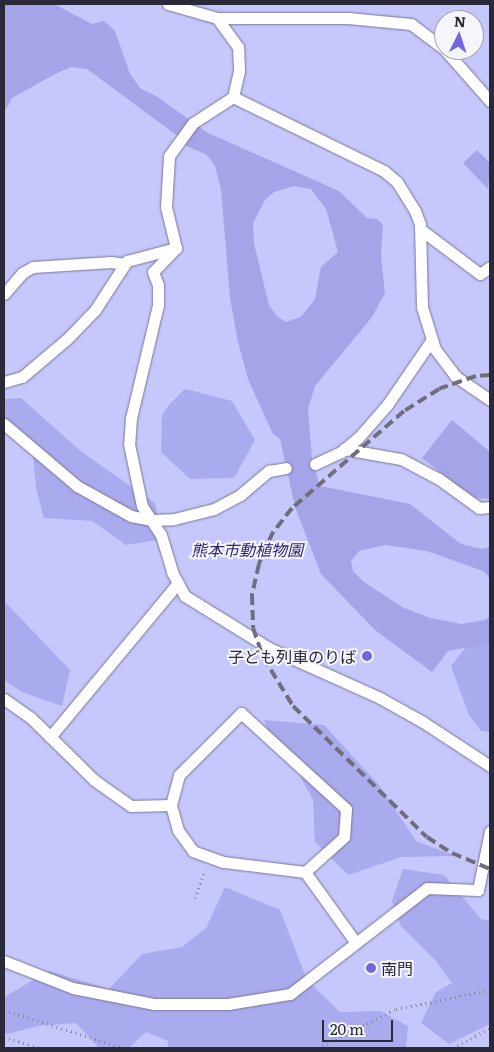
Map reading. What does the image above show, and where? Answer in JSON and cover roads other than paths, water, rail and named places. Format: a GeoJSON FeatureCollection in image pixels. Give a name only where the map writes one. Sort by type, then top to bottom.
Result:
{"type":"FeatureCollection","features":[{"type":"Feature","properties":{"kind":"lane"},"geometry":{"type":"LineString","coordinates":[[168,4],[217,18],[348,18],[411,24],[434,42]]}},
{"type":"Feature","properties":{"kind":"lane"},"geometry":{"type":"LineString","coordinates":[[176,248],[166,207],[169,156],[193,122],[233,98],[239,71],[238,47],[217,18]]}},
{"type":"Feature","properties":{"kind":"lane"},"geometry":{"type":"LineString","coordinates":[[453,60],[490,101]]}},
{"type":"Feature","properties":{"kind":"lane"},"geometry":{"type":"LineString","coordinates":[[233,98],[384,171],[406,195],[420,229],[422,307],[431,340],[449,370],[490,400]]}},
{"type":"Feature","properties":{"kind":"lane"},"geometry":{"type":"LineString","coordinates":[[420,229],[480,274],[490,267]]}},
{"type":"Feature","properties":{"kind":"lane"},"geometry":{"type":"LineString","coordinates":[[4,294],[22,272],[33,267],[111,262],[125,264],[176,248]]}},
{"type":"Feature","properties":{"kind":"lane"},"geometry":{"type":"LineString","coordinates":[[176,248],[153,272],[158,285],[158,306],[131,418],[129,444],[142,506],[161,535],[178,583],[186,596],[252,638],[380,698],[490,766]]}},
{"type":"Feature","properties":{"kind":"lane"},"geometry":{"type":"LineString","coordinates":[[4,382],[22,377],[67,339],[95,310],[125,264]]}},
{"type":"Feature","properties":{"kind":"lane"},"geometry":{"type":"LineString","coordinates":[[315,464],[344,449],[387,405],[431,340]]}},
{"type":"Feature","properties":{"kind":"lane"},"geometry":{"type":"LineString","coordinates":[[4,424],[77,486],[131,516],[151,520],[174,519],[214,509],[240,495],[269,471],[286,468]]}},
{"type":"Feature","properties":{"kind":"lane"},"geometry":{"type":"LineString","coordinates":[[344,449],[401,458],[439,479],[479,508],[490,507]]}},
{"type":"Feature","properties":{"kind":"lane"},"geometry":{"type":"LineString","coordinates":[[50,737],[178,583]]}},
{"type":"Feature","properties":{"kind":"lane"},"geometry":{"type":"LineString","coordinates":[[4,699],[50,737],[94,780],[132,806],[171,805]]}},
{"type":"Feature","properties":{"kind":"lane"},"geometry":{"type":"LineString","coordinates":[[305,872],[344,836],[346,809],[241,713],[179,775],[171,805],[178,830],[193,851],[223,862],[305,872],[356,943]]}},
{"type":"Feature","properties":{"kind":"lane"},"geometry":{"type":"LineString","coordinates":[[4,961],[73,988],[145,1002],[228,1004],[290,994],[427,888],[478,890],[490,831]]}},
{"type":"Feature","properties":{"kind":"railway"},"geometry":{"type":"LineString","coordinates":[[490,375],[476,376],[439,389],[404,411],[292,508],[273,532],[259,564],[252,595],[253,628],[263,657],[293,706],[427,837],[452,853],[490,869]]}},
{"type":"Feature","properties":{"kind":"place","name":"子ども列車のりば"},"geometry":{"type":"Point","coordinates":[367,656]}},
{"type":"Feature","properties":{"kind":"place","name":"南門"},"geometry":{"type":"Point","coordinates":[371,968]}},
{"type":"Feature","properties":{"kind":"park label","name":"熊本市動植物園"},"geometry":{"type":"Point","coordinates":[247,549]}}]}
